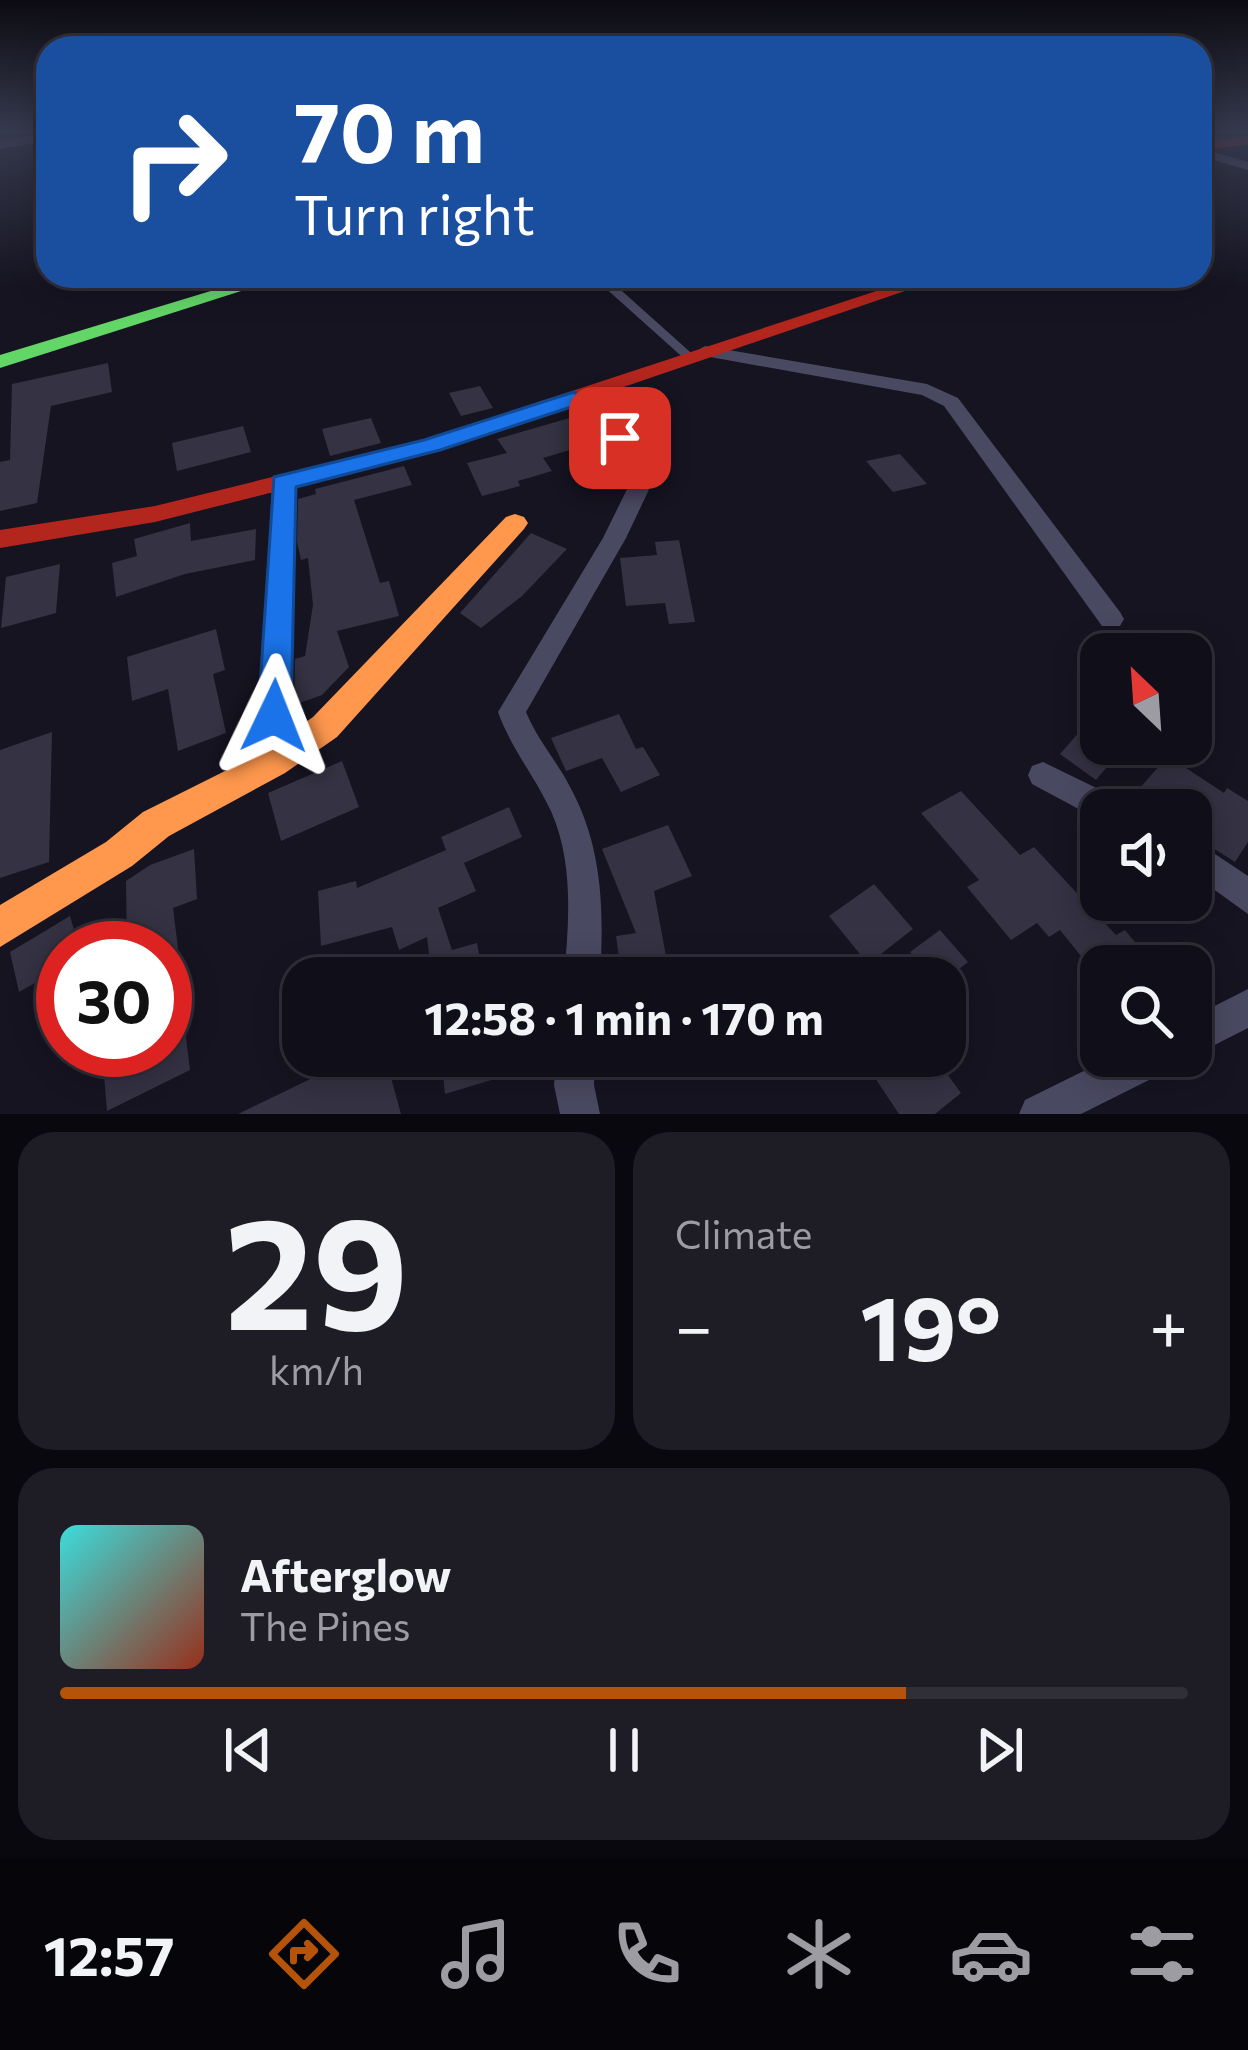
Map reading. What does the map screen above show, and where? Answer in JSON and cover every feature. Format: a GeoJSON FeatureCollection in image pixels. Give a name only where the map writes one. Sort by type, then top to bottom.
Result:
{"type":"FeatureCollection","features":[{"type":"Feature","properties":{"kind":"street"},"geometry":{"type":"LineString","coordinates":[[0,348],[195,288]]}},
{"type":"Feature","properties":{"kind":"street"},"geometry":{"type":"LineString","coordinates":[[0,362],[240,288]]}},
{"type":"Feature","properties":{"kind":"street"},"geometry":{"type":"LineString","coordinates":[[0,539],[155,514],[431,445],[903,288]]}},
{"type":"Feature","properties":{"kind":"street"},"geometry":{"type":"LineString","coordinates":[[697,354],[927,390],[951,402],[1111,619]]}},
{"type":"Feature","properties":{"kind":"street"},"geometry":{"type":"LineString","coordinates":[[574,398],[620,438],[644,477],[621,533],[534,667],[512,712],[521,738],[561,798],[589,889],[584,957]]}},
{"type":"Feature","properties":{"kind":"street"},"geometry":{"type":"LineString","coordinates":[[273,763],[283,482]]}},
{"type":"Feature","properties":{"kind":"street"},"geometry":{"type":"LineString","coordinates":[[0,927],[119,854],[156,824],[273,763],[325,728],[515,524]]}},
{"type":"Feature","properties":{"kind":"street"},"geometry":{"type":"LineString","coordinates":[[1043,775],[1080,794]]}},
{"type":"Feature","properties":{"kind":"street"},"geometry":{"type":"LineString","coordinates":[[1212,869],[1248,897]]}},
{"type":"Feature","properties":{"kind":"street"},"geometry":{"type":"LineString","coordinates":[[1212,1027],[1248,1008]]}},
{"type":"Feature","properties":{"kind":"street"},"geometry":{"type":"LineString","coordinates":[[575,1077],[580,1114]]}},
{"type":"Feature","properties":{"kind":"street"},"geometry":{"type":"LineString","coordinates":[[1039,1114],[1113,1077]]}},
{"type":"Feature","properties":{"kind":"lane"},"geometry":{"type":"LineString","coordinates":[[613,288],[697,354]]}},
{"type":"Feature","properties":{"kind":"building"},"geometry":{"type":"Polygon","coordinates":[[[108,363],[112,392],[51,406],[37,503],[0,511],[0,462],[10,460],[12,384],[108,363]]]}},
{"type":"Feature","properties":{"kind":"building"},"geometry":{"type":"Polygon","coordinates":[[[480,386],[493,408],[461,416],[449,393],[480,386]]]}},
{"type":"Feature","properties":{"kind":"building"},"geometry":{"type":"Polygon","coordinates":[[[573,417],[593,443],[543,458],[552,471],[482,496],[467,463],[507,453],[497,439],[573,417]]]}},
{"type":"Feature","properties":{"kind":"building"},"geometry":{"type":"Polygon","coordinates":[[[371,418],[381,443],[330,456],[322,429],[371,418]]]}},
{"type":"Feature","properties":{"kind":"building"},"geometry":{"type":"Polygon","coordinates":[[[243,426],[251,452],[177,471],[172,443],[243,426]]]}},
{"type":"Feature","properties":{"kind":"building"},"geometry":{"type":"Polygon","coordinates":[[[900,454],[927,484],[893,492],[866,461],[900,454]]]}},
{"type":"Feature","properties":{"kind":"building"},"geometry":{"type":"Polygon","coordinates":[[[404,466],[412,485],[354,500],[380,583],[389,581],[399,616],[337,631],[349,667],[322,695],[294,705],[295,659],[305,656],[313,605],[308,558],[301,560],[297,542],[298,499],[316,494],[315,489],[404,466]]]}},
{"type":"Feature","properties":{"kind":"building"},"geometry":{"type":"Polygon","coordinates":[[[190,523],[191,541],[256,529],[255,560],[185,574],[116,597],[112,563],[137,556],[134,539],[190,523]]]}},
{"type":"Feature","properties":{"kind":"building"},"geometry":{"type":"Polygon","coordinates":[[[531,533],[567,549],[522,596],[481,628],[460,613],[531,533]]]}},
{"type":"Feature","properties":{"kind":"building"},"geometry":{"type":"Polygon","coordinates":[[[679,540],[695,622],[669,624],[665,603],[626,606],[620,558],[657,555],[655,542],[679,540]]]}},
{"type":"Feature","properties":{"kind":"building"},"geometry":{"type":"Polygon","coordinates":[[[60,564],[56,613],[1,628],[6,577],[60,564]]]}},
{"type":"Feature","properties":{"kind":"building"},"geometry":{"type":"Polygon","coordinates":[[[216,629],[225,670],[213,674],[226,733],[178,751],[168,689],[132,701],[127,657],[216,629]]]}},
{"type":"Feature","properties":{"kind":"building"},"geometry":{"type":"Polygon","coordinates":[[[619,714],[636,749],[643,747],[660,775],[621,792],[602,758],[566,771],[551,738],[619,714]]]}},
{"type":"Feature","properties":{"kind":"building"},"geometry":{"type":"Polygon","coordinates":[[[1080,731],[1080,765],[1109,765],[1096,780],[1060,754],[1080,731]]]}},
{"type":"Feature","properties":{"kind":"building"},"geometry":{"type":"Polygon","coordinates":[[[52,732],[49,862],[0,878],[0,750],[52,732]]]}},
{"type":"Feature","properties":{"kind":"building"},"geometry":{"type":"Polygon","coordinates":[[[342,761],[359,807],[281,841],[268,793],[342,761]]]}},
{"type":"Feature","properties":{"kind":"building"},"geometry":{"type":"Polygon","coordinates":[[[1160,765],[1182,765],[1224,793],[1227,788],[1248,801],[1248,842],[1235,862],[1212,847],[1212,789],[1139,789],[1160,765]]]}},
{"type":"Feature","properties":{"kind":"building"},"geometry":{"type":"Polygon","coordinates":[[[961,791],[1020,855],[1034,847],[1080,896],[1080,921],[1103,921],[1116,935],[1125,930],[1138,945],[1080,945],[1080,955],[1060,930],[1049,937],[1037,923],[1011,940],[967,887],[979,880],[921,813],[961,791]]]}},
{"type":"Feature","properties":{"kind":"building"},"geometry":{"type":"Polygon","coordinates":[[[509,807],[522,837],[464,863],[476,891],[438,908],[452,950],[477,943],[479,957],[429,957],[427,937],[399,950],[392,927],[321,946],[318,891],[356,881],[357,888],[446,850],[441,837],[509,807]]]}},
{"type":"Feature","properties":{"kind":"building"},"geometry":{"type":"Polygon","coordinates":[[[668,825],[692,876],[654,891],[666,957],[619,957],[616,936],[636,933],[602,849],[668,825]]]}},
{"type":"Feature","properties":{"kind":"building"},"geometry":{"type":"Polygon","coordinates":[[[194,849],[197,899],[173,908],[175,921],[127,921],[126,881],[150,865],[194,849]]]}},
{"type":"Feature","properties":{"kind":"building"},"geometry":{"type":"Polygon","coordinates":[[[874,884],[913,929],[877,957],[862,957],[829,916],[874,884]]]}},
{"type":"Feature","properties":{"kind":"building"},"geometry":{"type":"Polygon","coordinates":[[[940,930],[964,957],[914,957],[910,952],[940,930]]]}},
{"type":"Feature","properties":{"kind":"building"},"geometry":{"type":"Polygon","coordinates":[[[36,936],[36,982],[19,992],[10,952],[36,936]]]}},
{"type":"Feature","properties":{"kind":"building"},"geometry":{"type":"Polygon","coordinates":[[[104,1077],[176,1077],[107,1111],[104,1077]]]}},
{"type":"Feature","properties":{"kind":"building"},"geometry":{"type":"Polygon","coordinates":[[[315,1077],[391,1077],[401,1114],[238,1114],[315,1077]]]}},
{"type":"Feature","properties":{"kind":"building"},"geometry":{"type":"Polygon","coordinates":[[[443,1077],[498,1077],[498,1078],[445,1094],[443,1077]]]}},
{"type":"Feature","properties":{"kind":"building"},"geometry":{"type":"Polygon","coordinates":[[[874,1077],[949,1077],[961,1093],[935,1114],[899,1114],[874,1077]]]}},
{"type":"Feature","properties":{"kind":"traffic: fast"},"geometry":{"type":"LineString","coordinates":[[0,362],[240,288]]}},
{"type":"Feature","properties":{"kind":"traffic: slow"},"geometry":{"type":"LineString","coordinates":[[0,927],[119,854],[156,824],[273,763],[325,727],[515,523]]}},
{"type":"Feature","properties":{"kind":"traffic: jam"},"geometry":{"type":"LineString","coordinates":[[0,539],[155,514],[431,445],[904,288]]}},
{"type":"Feature","properties":{"kind":"route"},"geometry":{"type":"LineString","coordinates":[[274,716],[283,482],[431,445],[574,398],[620,438]]}}]}
